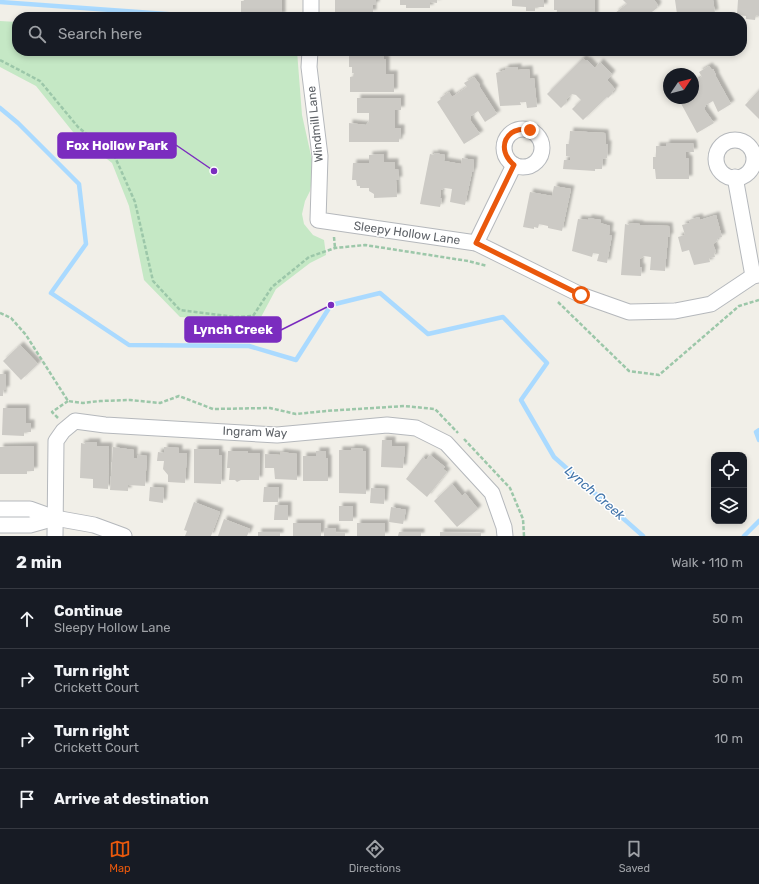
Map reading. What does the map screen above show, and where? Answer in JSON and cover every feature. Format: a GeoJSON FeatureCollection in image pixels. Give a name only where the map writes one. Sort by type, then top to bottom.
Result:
{"type":"FeatureCollection","features":[{"type":"Feature","properties":{"kind":"street"},"geometry":{"type":"LineString","coordinates":[[311,0],[311,12]]}},
{"type":"Feature","properties":{"kind":"street","name":"Windmill Lane"},"geometry":{"type":"LineString","coordinates":[[310,56],[309,67],[320,156],[318,220]]}},
{"type":"Feature","properties":{"kind":"street"},"geometry":{"type":"LineString","coordinates":[[476,243],[514,165]]}},
{"type":"Feature","properties":{"kind":"street"},"geometry":{"type":"LineString","coordinates":[[735,177],[756,276]]}},
{"type":"Feature","properties":{"kind":"street","name":"Sleepy Hollow Lane"},"geometry":{"type":"LineString","coordinates":[[318,220],[476,243],[581,295],[629,312],[675,311],[711,304],[756,276]]}},
{"type":"Feature","properties":{"kind":"street","name":"Ingram Way"},"geometry":{"type":"LineString","coordinates":[[55,518],[56,441],[63,431],[75,421],[105,425],[277,435],[387,425],[416,428],[446,443],[492,492],[504,527],[505,536]]}},
{"type":"Feature","properties":{"kind":"street"},"geometry":{"type":"LineString","coordinates":[[0,509],[30,510],[55,518],[94,525],[124,536]]}},
{"type":"Feature","properties":{"kind":"street"},"geometry":{"type":"LineString","coordinates":[[0,525],[30,525],[55,518]]}},
{"type":"Feature","properties":{"kind":"street"},"geometry":{"type":"LineString","coordinates":[[55,518],[55,536]]}},
{"type":"Feature","properties":{"kind":"path"},"geometry":{"type":"LineString","coordinates":[[0,60],[40,81],[78,127],[115,157],[135,202],[153,281],[180,310],[236,317],[253,316],[272,287],[309,257],[335,248],[365,245],[468,260],[489,266]]}},
{"type":"Feature","properties":{"kind":"path"},"geometry":{"type":"LineString","coordinates":[[556,300],[587,328],[629,370],[659,375],[739,306],[759,300]]}},
{"type":"Feature","properties":{"kind":"path"},"geometry":{"type":"LineString","coordinates":[[0,313],[11,318],[26,335],[68,401],[82,403],[130,400],[160,403],[179,396],[213,409],[270,408],[296,414],[404,406],[435,409],[510,488],[523,519],[524,536]]}},
{"type":"Feature","properties":{"kind":"green space"},"geometry":{"type":"Polygon","coordinates":[[[0,21],[12,22],[12,56],[297,56],[302,115],[312,160],[312,180],[310,191],[305,201],[302,214],[304,224],[313,235],[324,240],[326,255],[310,263],[276,289],[260,319],[252,322],[180,317],[144,280],[129,206],[112,163],[73,132],[36,86],[0,67],[0,21]]]}},
{"type":"Feature","properties":{"kind":"building"},"geometry":{"type":"Polygon","coordinates":[[[282,0],[282,12],[241,12],[241,1],[282,0]]]}},
{"type":"Feature","properties":{"kind":"building"},"geometry":{"type":"Polygon","coordinates":[[[335,0],[376,0],[376,5],[373,5],[373,12],[335,12],[335,0]]]}},
{"type":"Feature","properties":{"kind":"building"},"geometry":{"type":"Polygon","coordinates":[[[400,0],[437,0],[437,3],[430,2],[430,8],[406,8],[406,5],[400,5],[400,0]]]}},
{"type":"Feature","properties":{"kind":"building"},"geometry":{"type":"Polygon","coordinates":[[[512,0],[544,0],[544,7],[535,7],[535,11],[526,11],[526,7],[512,6],[512,0]]]}},
{"type":"Feature","properties":{"kind":"building"},"geometry":{"type":"Polygon","coordinates":[[[554,0],[595,0],[595,12],[557,12],[557,10],[554,10],[554,0]]]}},
{"type":"Feature","properties":{"kind":"building"},"geometry":{"type":"Polygon","coordinates":[[[623,0],[654,0],[658,5],[657,8],[652,12],[616,12],[627,4],[623,0]]]}},
{"type":"Feature","properties":{"kind":"building"},"geometry":{"type":"Polygon","coordinates":[[[675,0],[713,0],[715,12],[677,12],[675,0]]]}},
{"type":"Feature","properties":{"kind":"building"},"geometry":{"type":"Polygon","coordinates":[[[738,0],[759,0],[759,16],[756,15],[755,20],[747,19],[747,12],[737,12],[738,0]]]}},
{"type":"Feature","properties":{"kind":"building"},"geometry":{"type":"Polygon","coordinates":[[[349,56],[384,56],[384,59],[386,59],[386,74],[394,74],[394,92],[350,92],[350,77],[354,76],[354,73],[352,73],[352,67],[349,67],[349,56]]]}},
{"type":"Feature","properties":{"kind":"building"},"geometry":{"type":"Polygon","coordinates":[[[583,58],[595,68],[600,62],[612,74],[607,80],[615,89],[608,98],[607,97],[583,120],[572,109],[581,100],[576,95],[572,94],[561,108],[547,94],[583,58]]]}},
{"type":"Feature","properties":{"kind":"building"},"geometry":{"type":"Polygon","coordinates":[[[709,66],[712,70],[713,69],[731,104],[718,112],[713,101],[706,105],[704,109],[714,123],[697,133],[681,104],[699,104],[699,79],[702,77],[699,72],[709,66]]]}},
{"type":"Feature","properties":{"kind":"building"},"geometry":{"type":"Polygon","coordinates":[[[518,67],[518,70],[529,69],[530,79],[534,78],[537,107],[527,108],[526,102],[520,102],[521,105],[500,106],[496,73],[505,70],[505,68],[518,67]]]}},
{"type":"Feature","properties":{"kind":"building"},"geometry":{"type":"Polygon","coordinates":[[[474,77],[497,114],[485,122],[478,111],[471,116],[470,120],[480,134],[464,144],[437,102],[449,92],[452,97],[467,87],[464,83],[474,77]]]}},
{"type":"Feature","properties":{"kind":"building"},"geometry":{"type":"Polygon","coordinates":[[[759,90],[759,119],[745,105],[759,90]]]}},
{"type":"Feature","properties":{"kind":"building"},"geometry":{"type":"Polygon","coordinates":[[[357,98],[401,98],[401,110],[395,110],[395,128],[401,128],[401,138],[399,138],[399,142],[349,142],[349,123],[366,125],[369,121],[369,113],[357,113],[357,98]]]}},
{"type":"Feature","properties":{"kind":"building"},"geometry":{"type":"Polygon","coordinates":[[[570,131],[605,133],[606,144],[608,144],[607,158],[603,159],[602,169],[595,169],[595,171],[563,169],[564,160],[570,160],[570,156],[566,156],[566,144],[569,144],[570,131]]]}},
{"type":"Feature","properties":{"kind":"building"},"geometry":{"type":"Polygon","coordinates":[[[666,143],[693,143],[694,152],[686,152],[686,158],[689,159],[689,179],[656,179],[655,169],[653,169],[653,157],[656,157],[656,146],[666,146],[666,143]]]}},
{"type":"Feature","properties":{"kind":"building"},"geometry":{"type":"Polygon","coordinates":[[[435,153],[445,155],[444,161],[461,164],[462,158],[474,160],[473,172],[465,205],[450,202],[452,189],[445,188],[441,190],[440,198],[442,199],[440,207],[420,204],[430,154],[434,155],[435,153]]]}},
{"type":"Feature","properties":{"kind":"building"},"geometry":{"type":"Polygon","coordinates":[[[384,154],[384,162],[395,162],[395,169],[398,169],[399,180],[396,180],[397,197],[374,198],[374,194],[369,191],[369,188],[360,188],[360,186],[357,186],[356,180],[352,180],[353,163],[369,163],[369,155],[384,154]]]}},
{"type":"Feature","properties":{"kind":"building"},"geometry":{"type":"Polygon","coordinates":[[[554,186],[571,189],[562,231],[548,228],[548,226],[539,224],[538,228],[534,227],[534,229],[523,227],[530,192],[552,196],[554,186]]]}},
{"type":"Feature","properties":{"kind":"building"},"geometry":{"type":"Polygon","coordinates":[[[716,215],[722,237],[718,238],[713,244],[716,252],[714,253],[715,257],[709,258],[710,262],[694,265],[689,250],[682,252],[678,237],[685,235],[682,225],[690,223],[689,220],[699,217],[700,220],[716,215]]]}},
{"type":"Feature","properties":{"kind":"building"},"geometry":{"type":"Polygon","coordinates":[[[588,218],[601,220],[600,223],[610,226],[609,235],[612,235],[607,263],[597,261],[599,254],[593,253],[592,257],[572,251],[578,219],[588,220],[588,218]]]}},
{"type":"Feature","properties":{"kind":"building"},"geometry":{"type":"Polygon","coordinates":[[[629,223],[669,226],[670,237],[668,237],[665,271],[650,270],[651,257],[644,256],[640,259],[640,267],[642,267],[641,276],[621,275],[625,224],[629,225],[629,223]]]}},
{"type":"Feature","properties":{"kind":"building"},"geometry":{"type":"Polygon","coordinates":[[[20,345],[38,364],[21,380],[3,361],[20,345]]]}},
{"type":"Feature","properties":{"kind":"building"},"geometry":{"type":"Polygon","coordinates":[[[0,374],[6,374],[6,390],[3,390],[3,396],[0,396],[0,374]]]}},
{"type":"Feature","properties":{"kind":"building"},"geometry":{"type":"Polygon","coordinates":[[[3,408],[26,408],[26,423],[31,423],[31,432],[24,432],[24,436],[2,435],[3,408]]]}},
{"type":"Feature","properties":{"kind":"building"},"geometry":{"type":"Polygon","coordinates":[[[382,440],[392,440],[392,446],[405,446],[403,468],[381,467],[382,440]]]}},
{"type":"Feature","properties":{"kind":"building"},"geometry":{"type":"Polygon","coordinates":[[[85,442],[97,442],[97,446],[109,446],[108,489],[93,488],[93,479],[80,478],[81,443],[85,444],[85,442]]]}},
{"type":"Feature","properties":{"kind":"building"},"geometry":{"type":"Polygon","coordinates":[[[34,446],[34,471],[27,471],[27,474],[0,474],[0,447],[34,446]]]}},
{"type":"Feature","properties":{"kind":"building"},"geometry":{"type":"Polygon","coordinates":[[[113,447],[134,450],[134,458],[137,459],[137,455],[147,456],[145,486],[128,485],[128,491],[110,490],[113,447]]]}},
{"type":"Feature","properties":{"kind":"building"},"geometry":{"type":"Polygon","coordinates":[[[164,447],[179,448],[179,453],[187,453],[185,483],[168,482],[168,475],[163,469],[164,461],[157,461],[158,452],[164,453],[164,447]]]}},
{"type":"Feature","properties":{"kind":"building"},"geometry":{"type":"Polygon","coordinates":[[[351,448],[363,449],[363,451],[366,451],[366,494],[339,493],[339,450],[351,450],[351,448]]]}},
{"type":"Feature","properties":{"kind":"building"},"geometry":{"type":"Polygon","coordinates":[[[194,449],[219,449],[219,455],[222,455],[221,484],[194,483],[194,449]]]}},
{"type":"Feature","properties":{"kind":"building"},"geometry":{"type":"Polygon","coordinates":[[[228,451],[248,451],[248,453],[260,453],[259,480],[241,480],[237,482],[235,480],[229,480],[230,468],[227,468],[228,451]]]}},
{"type":"Feature","properties":{"kind":"building"},"geometry":{"type":"Polygon","coordinates":[[[316,451],[326,451],[326,458],[328,458],[328,481],[303,481],[303,456],[316,456],[316,451]]]}},
{"type":"Feature","properties":{"kind":"building"},"geometry":{"type":"Polygon","coordinates":[[[280,452],[297,454],[297,480],[275,479],[274,468],[265,468],[265,454],[280,455],[280,452]]]}},
{"type":"Feature","properties":{"kind":"building"},"geometry":{"type":"Polygon","coordinates":[[[430,455],[445,467],[443,469],[447,472],[427,497],[406,479],[423,457],[426,460],[430,455]]]}},
{"type":"Feature","properties":{"kind":"building"},"geometry":{"type":"Polygon","coordinates":[[[452,484],[462,496],[465,493],[478,509],[457,527],[434,501],[452,484]]]}},
{"type":"Feature","properties":{"kind":"building"},"geometry":{"type":"Polygon","coordinates":[[[150,487],[164,488],[163,503],[149,501],[150,487]]]}},
{"type":"Feature","properties":{"kind":"building"},"geometry":{"type":"Polygon","coordinates":[[[264,487],[279,487],[278,502],[263,502],[264,487]]]}},
{"type":"Feature","properties":{"kind":"building"},"geometry":{"type":"Polygon","coordinates":[[[371,488],[385,489],[384,504],[370,503],[371,488]]]}},
{"type":"Feature","properties":{"kind":"building"},"geometry":{"type":"Polygon","coordinates":[[[194,502],[220,512],[211,536],[185,536],[187,531],[184,530],[194,502]]]}},
{"type":"Feature","properties":{"kind":"building"},"geometry":{"type":"Polygon","coordinates":[[[275,505],[288,505],[288,520],[274,520],[275,505]]]}},
{"type":"Feature","properties":{"kind":"building"},"geometry":{"type":"Polygon","coordinates":[[[339,506],[353,506],[353,521],[339,521],[339,506]]]}},
{"type":"Feature","properties":{"kind":"building"},"geometry":{"type":"Polygon","coordinates":[[[391,507],[406,510],[403,524],[389,522],[391,507]]]}},
{"type":"Feature","properties":{"kind":"building"},"geometry":{"type":"Polygon","coordinates":[[[224,519],[250,529],[247,536],[218,536],[224,519]]]}},
{"type":"Feature","properties":{"kind":"building"},"geometry":{"type":"Polygon","coordinates":[[[293,523],[321,523],[321,536],[293,536],[293,523]]]}},
{"type":"Feature","properties":{"kind":"building"},"geometry":{"type":"Polygon","coordinates":[[[357,523],[385,523],[385,536],[357,536],[357,523]]]}},
{"type":"Feature","properties":{"kind":"building"},"geometry":{"type":"Polygon","coordinates":[[[324,528],[336,528],[336,533],[345,533],[345,536],[324,536],[324,528]]]}},
{"type":"Feature","properties":{"kind":"building"},"geometry":{"type":"Polygon","coordinates":[[[258,532],[280,532],[280,536],[258,536],[258,532]]]}},
{"type":"Feature","properties":{"kind":"building"},"geometry":{"type":"Polygon","coordinates":[[[399,532],[421,532],[421,536],[398,536],[399,532]]]}},
{"type":"Feature","properties":{"kind":"building"},"geometry":{"type":"Polygon","coordinates":[[[440,532],[481,533],[481,536],[440,536],[440,532]]]}},
{"type":"Feature","properties":{"kind":"waterway"},"geometry":{"type":"LineString","coordinates":[[0,2],[138,12]]}},
{"type":"Feature","properties":{"kind":"waterway","name":"Lynch Creek"},"geometry":{"type":"LineString","coordinates":[[0,108],[18,123],[79,184],[86,244],[51,293],[129,345],[249,346],[296,360],[331,305],[380,293],[428,334],[503,317],[547,363],[521,400],[554,457],[643,536]]}},
{"type":"Feature","properties":{"kind":"waterway","name":"Lynch Creek"},"geometry":{"type":"LineString","coordinates":[[759,430],[756,432],[759,440]]}},
{"type":"Feature","properties":{"kind":"waterway","name":"Lynch Creek"},"geometry":{"type":"LineString","coordinates":[[744,536],[759,521]]}},
{"type":"Feature","properties":{"kind":"place","name":"Fox Hollow Park"},"geometry":{"type":"Point","coordinates":[214,171]}},
{"type":"Feature","properties":{"kind":"place","name":"Lynch Creek"},"geometry":{"type":"Point","coordinates":[331,305]}},
{"type":"Feature","properties":{"kind":"route"},"geometry":{"type":"LineString","coordinates":[[530,130],[524,128],[511,132],[504,143],[505,155],[514,165],[476,243],[581,295]]}}]}
